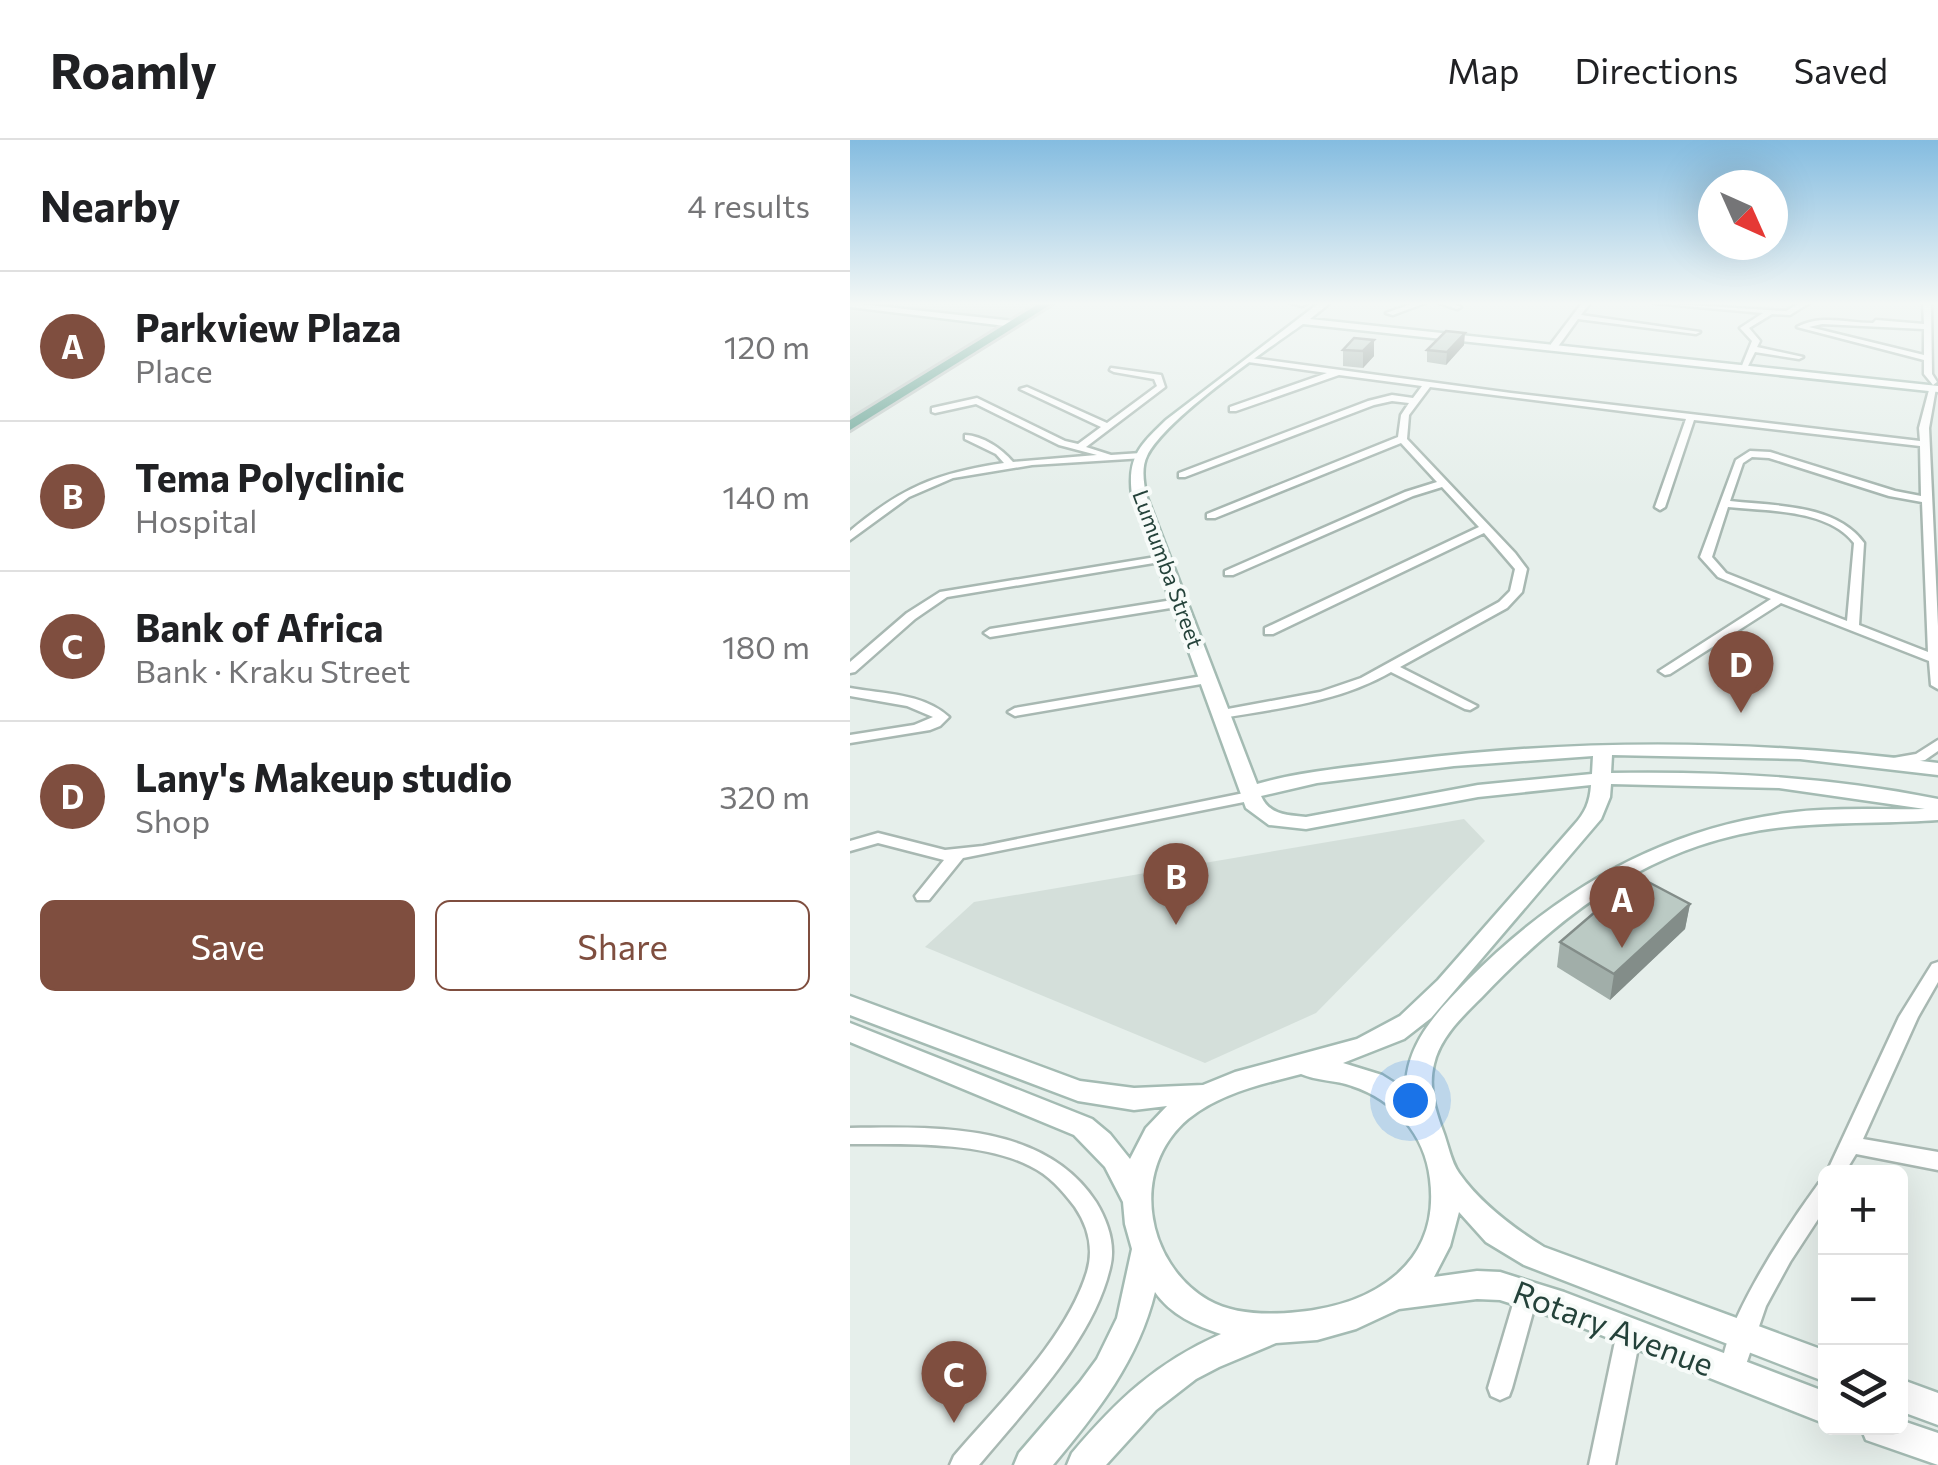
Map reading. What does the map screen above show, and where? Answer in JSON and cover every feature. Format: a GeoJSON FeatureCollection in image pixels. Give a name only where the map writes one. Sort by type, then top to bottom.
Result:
{"type":"FeatureCollection","features":[{"type":"Feature","properties":{"kind":"main road"},"geometry":{"type":"LineString","coordinates":[[850,426],[948,365]]}},
{"type":"Feature","properties":{"kind":"main road","name":"Lumumba Street"},"geometry":{"type":"LineString","coordinates":[[1245,365],[1166,427],[1141,456],[1136,479],[1138,495],[1250,795]]}},
{"type":"Feature","properties":{"kind":"main road"},"geometry":{"type":"LineString","coordinates":[[1733,365],[1927,386]]}},
{"type":"Feature","properties":{"kind":"main road"},"geometry":{"type":"LineString","coordinates":[[850,1005],[1078,1091],[1134,1099],[1204,1092],[1303,1067],[1369,1044],[1413,1020],[1594,815],[1600,797],[1603,748]]}},
{"type":"Feature","properties":{"kind":"main road"},"geometry":{"type":"LineString","coordinates":[[1938,769],[1769,751],[1603,748],[1463,758],[1283,784],[1250,795],[1266,816],[1306,823],[1504,787],[1599,780],[1753,782],[1860,792],[1938,805]]}},
{"type":"Feature","properties":{"kind":"main road"},"geometry":{"type":"LineString","coordinates":[[1543,784],[1580,796],[1594,815]]}},
{"type":"Feature","properties":{"kind":"main road"},"geometry":{"type":"LineString","coordinates":[[1084,1465],[1158,1383],[1189,1363],[1269,1331],[1344,1316],[1394,1296],[1424,1266],[1440,1237],[1446,1210],[1444,1176],[1424,1124],[1420,1064],[1437,1033],[1508,954],[1591,886],[1666,850],[1756,824],[1836,815],[1938,814]]}},
{"type":"Feature","properties":{"kind":"main road"},"geometry":{"type":"LineString","coordinates":[[850,1032],[1083,1127],[1122,1165],[1136,1198],[1144,1255],[1138,1311],[1126,1342],[1110,1373],[1032,1465]]}},
{"type":"Feature","properties":{"kind":"main road"},"geometry":{"type":"LineString","coordinates":[[1303,1067],[1364,1077],[1407,1104],[1424,1124]]}},
{"type":"Feature","properties":{"kind":"main road"},"geometry":{"type":"LineString","coordinates":[[1136,1198],[1141,1166],[1151,1142],[1166,1123],[1204,1092]]}},
{"type":"Feature","properties":{"kind":"main road","name":"Rotary Avenue"},"geometry":{"type":"LineString","coordinates":[[1444,1176],[1474,1212],[1513,1246],[1576,1274],[1818,1363]]}},
{"type":"Feature","properties":{"kind":"main road"},"geometry":{"type":"LineString","coordinates":[[1144,1255],[1163,1286],[1197,1312],[1230,1325],[1269,1331]]}},
{"type":"Feature","properties":{"kind":"main road","name":"Rotary Avenue"},"geometry":{"type":"LineString","coordinates":[[1394,1296],[1477,1285],[1500,1286],[1818,1405]]}},
{"type":"Feature","properties":{"kind":"main road"},"geometry":{"type":"LineString","coordinates":[[1908,1398],[1938,1409]]}},
{"type":"Feature","properties":{"kind":"main road"},"geometry":{"type":"LineString","coordinates":[[1891,1435],[1923,1452]]}},
{"type":"Feature","properties":{"kind":"street"},"geometry":{"type":"LineString","coordinates":[[1295,365],[1925,444]]}},
{"type":"Feature","properties":{"kind":"street"},"geometry":{"type":"LineString","coordinates":[[1080,447],[1162,382],[1114,370]]}},
{"type":"Feature","properties":{"kind":"street"},"geometry":{"type":"LineString","coordinates":[[1234,410],[1342,370]]}},
{"type":"Feature","properties":{"kind":"street"},"geometry":{"type":"LineString","coordinates":[[1222,714],[1335,693],[1392,668],[1503,605],[1516,592],[1521,569],[1402,439],[1404,415],[1429,383]]}},
{"type":"Feature","properties":{"kind":"street"},"geometry":{"type":"LineString","coordinates":[[1927,386],[1925,444],[1933,534],[1938,684]]}},
{"type":"Feature","properties":{"kind":"street"},"geometry":{"type":"LineString","coordinates":[[1024,388],[1109,427]]}},
{"type":"Feature","properties":{"kind":"street"},"geometry":{"type":"LineString","coordinates":[[1182,475],[1372,402],[1392,398],[1413,401]]}},
{"type":"Feature","properties":{"kind":"street"},"geometry":{"type":"LineString","coordinates":[[934,410],[977,401],[1062,442],[1115,458]]}},
{"type":"Feature","properties":{"kind":"street"},"geometry":{"type":"LineString","coordinates":[[1660,507],[1691,417]]}},
{"type":"Feature","properties":{"kind":"street"},"geometry":{"type":"LineString","coordinates":[[968,437],[999,452],[1013,467]]}},
{"type":"Feature","properties":{"kind":"street"},"geometry":{"type":"LineString","coordinates":[[1211,516],[1402,439]]}},
{"type":"Feature","properties":{"kind":"street"},"geometry":{"type":"LineString","coordinates":[[1928,500],[1893,494],[1758,454],[1744,456],[1706,557],[1712,566],[1739,583],[1935,660]]}},
{"type":"Feature","properties":{"kind":"street"},"geometry":{"type":"LineString","coordinates":[[850,537],[884,508],[928,483],[1013,467],[1141,456]]}},
{"type":"Feature","properties":{"kind":"street"},"geometry":{"type":"LineString","coordinates":[[1229,572],[1409,494],[1442,484]]}},
{"type":"Feature","properties":{"kind":"street"},"geometry":{"type":"LineString","coordinates":[[1726,504],[1826,518],[1856,535],[1859,542],[1853,626]]}},
{"type":"Feature","properties":{"kind":"street"},"geometry":{"type":"LineString","coordinates":[[1269,630],[1486,528]]}},
{"type":"Feature","properties":{"kind":"street"},"geometry":{"type":"LineString","coordinates":[[850,669],[910,616],[944,594],[1162,559]]}},
{"type":"Feature","properties":{"kind":"street"},"geometry":{"type":"LineString","coordinates":[[1665,671],[1781,598]]}},
{"type":"Feature","properties":{"kind":"street"},"geometry":{"type":"LineString","coordinates":[[990,633],[1179,603]]}},
{"type":"Feature","properties":{"kind":"street"},"geometry":{"type":"LineString","coordinates":[[1392,668],[1470,706]]}},
{"type":"Feature","properties":{"kind":"street"},"geometry":{"type":"LineString","coordinates":[[1015,712],[1208,679]]}},
{"type":"Feature","properties":{"kind":"street"},"geometry":{"type":"LineString","coordinates":[[850,692],[906,700],[942,717],[930,727],[872,731],[850,739]]}},
{"type":"Feature","properties":{"kind":"street"},"geometry":{"type":"LineString","coordinates":[[1887,763],[1920,756],[1938,744]]}},
{"type":"Feature","properties":{"kind":"street"},"geometry":{"type":"LineString","coordinates":[[850,846],[878,838],[924,852],[958,854],[1035,842],[1250,795]]}},
{"type":"Feature","properties":{"kind":"street"},"geometry":{"type":"LineString","coordinates":[[922,896],[958,854]]}},
{"type":"Feature","properties":{"kind":"street"},"geometry":{"type":"LineString","coordinates":[[1839,1165],[1852,1145],[1909,1009],[1935,979]]}},
{"type":"Feature","properties":{"kind":"street"},"geometry":{"type":"LineString","coordinates":[[850,1136],[982,1142],[1018,1154],[1055,1169],[1078,1195],[1102,1238],[1098,1271],[1065,1336],[963,1465]]}},
{"type":"Feature","properties":{"kind":"street"},"geometry":{"type":"LineString","coordinates":[[1852,1145],[1938,1161]]}},
{"type":"Feature","properties":{"kind":"street"},"geometry":{"type":"LineString","coordinates":[[1732,1374],[1740,1334],[1768,1277],[1818,1201]]}},
{"type":"Feature","properties":{"kind":"street"},"geometry":{"type":"LineString","coordinates":[[1500,1388],[1527,1294]]}},
{"type":"Feature","properties":{"kind":"street"},"geometry":{"type":"LineString","coordinates":[[1602,1465],[1629,1332]]}},
{"type":"Feature","properties":{"kind":"shaded area"},"geometry":{"type":"Polygon","coordinates":[[[850,365],[949,365],[850,427],[850,365]]]}},
{"type":"Feature","properties":{"kind":"shaded area"},"geometry":{"type":"Polygon","coordinates":[[[1464,819],[1485,841],[1316,1013],[1205,1063],[925,947],[974,902],[1464,819]]]}},
{"type":"Feature","properties":{"kind":"building"},"geometry":{"type":"Polygon","coordinates":[[[1637,876],[1690,904],[1614,974],[1560,942],[1637,876]]]}},
{"type":"Feature","properties":{"kind":"place","name":"Lany's Makeup studio"},"geometry":{"type":"Point","coordinates":[1741,713]}},
{"type":"Feature","properties":{"kind":"place","name":"Tema Polyclinic"},"geometry":{"type":"Point","coordinates":[1176,925]}},
{"type":"Feature","properties":{"kind":"place","name":"Parkview Plaza"},"geometry":{"type":"Point","coordinates":[1622,948]}},
{"type":"Feature","properties":{"kind":"place","name":"Bank of Africa"},"geometry":{"type":"Point","coordinates":[954,1423]}}]}
